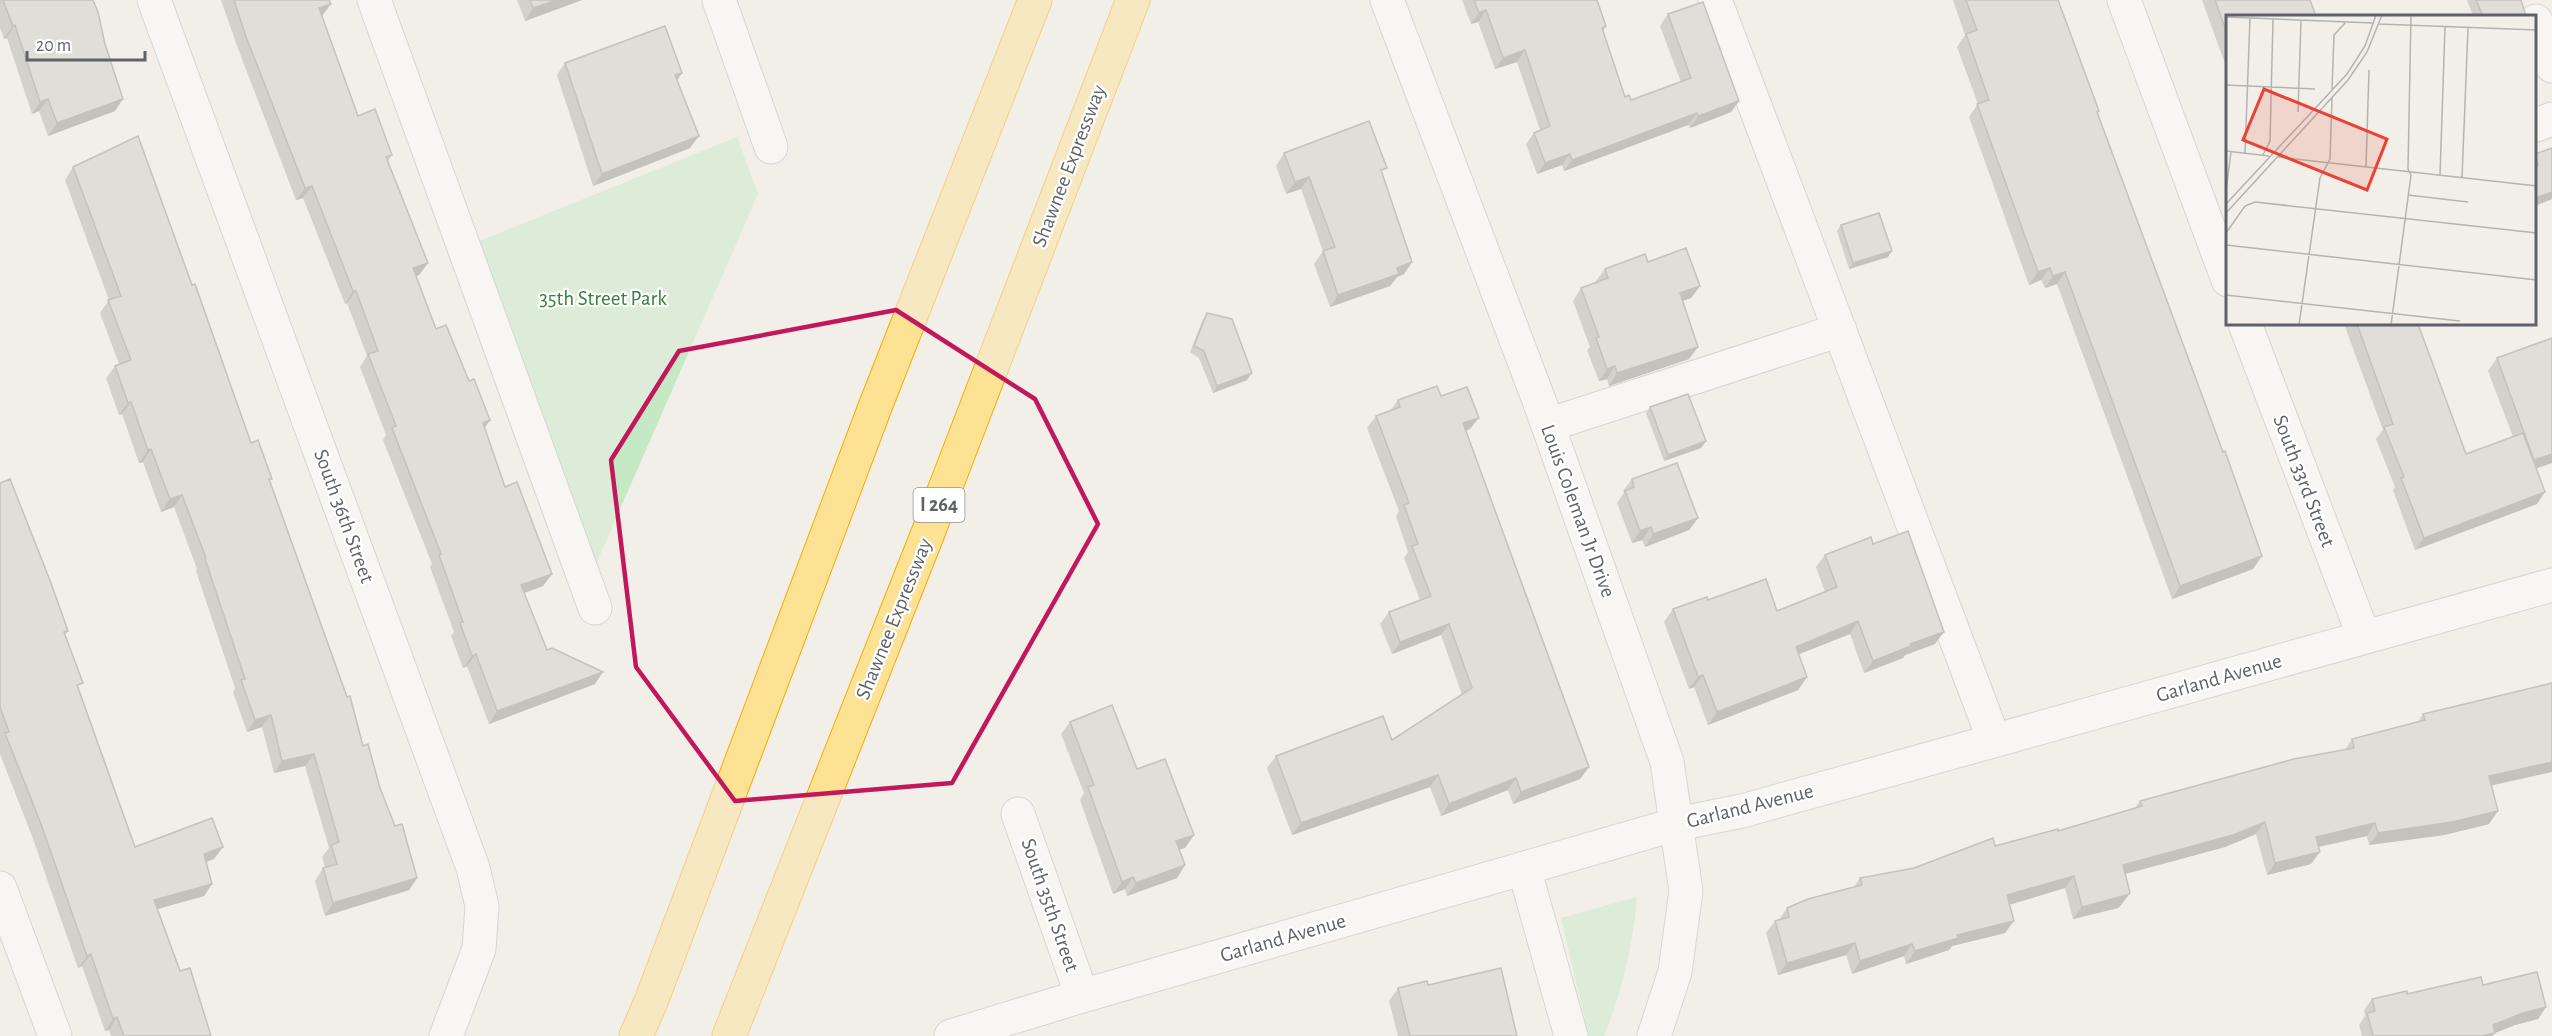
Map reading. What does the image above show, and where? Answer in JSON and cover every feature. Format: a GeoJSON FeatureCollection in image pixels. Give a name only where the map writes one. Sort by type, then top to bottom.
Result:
{"type":"FeatureCollection","features":[{"type":"Feature","properties":{"kind":"highway"},"geometry":{"type":"LineString","coordinates":[[636,1036],[652,999],[875,407],[1035,0]]}},
{"type":"Feature","properties":{"kind":"highway","name":"Shawnee Expressway"},"geometry":{"type":"LineString","coordinates":[[735,1022],[926,538],[1132,0]]}},
{"type":"Feature","properties":{"kind":"street","name":"South 36th Street"},"geometry":{"type":"LineString","coordinates":[[153,0],[473,868],[482,906],[479,949],[446,1036]]}},
{"type":"Feature","properties":{"kind":"street"},"geometry":{"type":"LineString","coordinates":[[374,0],[596,608]]}},
{"type":"Feature","properties":{"kind":"street"},"geometry":{"type":"LineString","coordinates":[[719,0],[771,147]]}},
{"type":"Feature","properties":{"kind":"street","name":"Louis Coleman Jr Drive"},"geometry":{"type":"LineString","coordinates":[[1387,0],[1548,425],[1667,762],[1686,891],[1675,972],[1654,1036]]}},
{"type":"Feature","properties":{"kind":"street"},"geometry":{"type":"LineString","coordinates":[[1715,0],[1994,740]]}},
{"type":"Feature","properties":{"kind":"street"},"geometry":{"type":"LineString","coordinates":[[2124,0],[2221,238],[2226,268]]}},
{"type":"Feature","properties":{"kind":"street"},"geometry":{"type":"LineString","coordinates":[[2528,0],[2534,15]]}},
{"type":"Feature","properties":{"kind":"street"},"geometry":{"type":"LineString","coordinates":[[2537,25],[2552,66]]}},
{"type":"Feature","properties":{"kind":"street"},"geometry":{"type":"LineString","coordinates":[[2537,124],[2552,119]]}},
{"type":"Feature","properties":{"kind":"street","name":"South 33rd Street"},"geometry":{"type":"LineString","coordinates":[[2246,326],[2364,638]]}},
{"type":"Feature","properties":{"kind":"street"},"geometry":{"type":"LineString","coordinates":[[1548,425],[1840,330]]}},
{"type":"Feature","properties":{"kind":"street","name":"Garland Avenue"},"geometry":{"type":"LineString","coordinates":[[951,1036],[1677,824],[1732,814],[2552,585]]}},
{"type":"Feature","properties":{"kind":"street","name":"South 35th Street"},"geometry":{"type":"LineString","coordinates":[[1018,814],[1082,996]]}},
{"type":"Feature","properties":{"kind":"street"},"geometry":{"type":"LineString","coordinates":[[1524,868],[1571,1036]]}},
{"type":"Feature","properties":{"kind":"street"},"geometry":{"type":"LineString","coordinates":[[0,888],[55,1036]]}},
{"type":"Feature","properties":{"kind":"highlighted area"},"geometry":{"type":"Polygon","coordinates":[[[896,310],[1035,399],[1098,524],[952,783],[735,801],[636,667],[611,460],[679,351],[896,310]]]}},
{"type":"Feature","properties":{"kind":"green space","name":"35th Street Park"},"geometry":{"type":"Polygon","coordinates":[[[737,137],[758,194],[596,564],[477,242],[737,137]]]}},
{"type":"Feature","properties":{"kind":"green space"},"geometry":{"type":"Polygon","coordinates":[[[1637,897],[1630,950],[1610,1019],[1604,1036],[1589,1036],[1561,918],[1637,897]]]}},
{"type":"Feature","properties":{"kind":"building"},"geometry":{"type":"Polygon","coordinates":[[[3,0],[93,0],[123,99],[57,123],[48,99],[40,102],[15,25],[13,26],[3,0]]]}},
{"type":"Feature","properties":{"kind":"building"},"geometry":{"type":"Polygon","coordinates":[[[234,0],[329,0],[331,4],[319,8],[358,116],[375,109],[392,155],[386,157],[428,263],[413,268],[436,329],[446,325],[469,381],[474,379],[490,420],[483,423],[505,487],[517,482],[552,574],[521,585],[547,650],[552,648],[603,672],[497,711],[476,654],[472,656],[460,623],[463,622],[439,555],[441,554],[392,428],[396,426],[368,354],[378,351],[356,291],[353,291],[312,186],[305,188],[234,0]]]}},
{"type":"Feature","properties":{"kind":"building"},"geometry":{"type":"Polygon","coordinates":[[[530,0],[557,0],[533,8],[530,0]]]}},
{"type":"Feature","properties":{"kind":"building"},"geometry":{"type":"Polygon","coordinates":[[[1474,0],[1597,0],[1606,26],[1602,28],[1625,97],[1629,95],[1631,100],[1691,78],[1668,14],[1703,2],[1739,101],[1698,116],[1697,113],[1572,160],[1570,154],[1545,163],[1534,133],[1550,126],[1525,50],[1503,58],[1486,10],[1479,13],[1474,0]]]}},
{"type":"Feature","properties":{"kind":"building"},"geometry":{"type":"Polygon","coordinates":[[[1966,0],[2058,0],[2099,111],[2097,112],[2223,452],[2225,451],[2262,556],[2180,586],[2065,272],[2053,276],[2050,268],[2038,272],[1977,104],[1989,100],[1966,34],[1977,30],[1966,0]]]}},
{"type":"Feature","properties":{"kind":"building"},"geometry":{"type":"Polygon","coordinates":[[[2215,0],[2310,0],[2316,15],[2226,15],[2226,30],[2215,0]]]}},
{"type":"Feature","properties":{"kind":"building"},"geometry":{"type":"Polygon","coordinates":[[[2476,0],[2521,0],[2526,15],[2483,15],[2476,0]]]}},
{"type":"Feature","properties":{"kind":"building"},"geometry":{"type":"Polygon","coordinates":[[[665,26],[682,73],[675,75],[699,136],[602,174],[565,63],[665,26]]]}},
{"type":"Feature","properties":{"kind":"building"},"geometry":{"type":"Polygon","coordinates":[[[1369,121],[1387,168],[1381,170],[1412,262],[1397,268],[1399,274],[1338,295],[1323,251],[1335,247],[1309,177],[1295,182],[1284,153],[1369,121]]]}},
{"type":"Feature","properties":{"kind":"building"},"geometry":{"type":"Polygon","coordinates":[[[138,136],[192,285],[195,284],[251,443],[258,440],[272,479],[269,479],[347,697],[350,696],[363,746],[368,744],[380,788],[395,826],[402,824],[417,878],[333,903],[323,868],[337,864],[331,845],[339,842],[314,754],[282,761],[271,715],[255,720],[241,680],[245,679],[206,558],[182,495],[170,499],[151,449],[148,450],[131,402],[128,403],[115,366],[131,360],[108,300],[121,296],[73,167],[138,136]]]}},
{"type":"Feature","properties":{"kind":"building"},"geometry":{"type":"Polygon","coordinates":[[[2552,148],[2552,192],[2537,197],[2538,165],[2537,153],[2552,148]]]}},
{"type":"Feature","properties":{"kind":"building"},"geometry":{"type":"Polygon","coordinates":[[[1879,213],[1892,251],[1853,263],[1841,225],[1879,213]]]}},
{"type":"Feature","properties":{"kind":"building"},"geometry":{"type":"Polygon","coordinates":[[[1686,248],[1700,286],[1680,293],[1698,347],[1617,373],[1615,366],[1607,369],[1596,338],[1599,337],[1581,288],[1608,278],[1605,269],[1645,254],[1648,262],[1686,248]]]}},
{"type":"Feature","properties":{"kind":"building"},"geometry":{"type":"Polygon","coordinates":[[[1207,313],[1232,319],[1252,373],[1217,386],[1204,351],[1194,346],[1207,313]]]}},
{"type":"Feature","properties":{"kind":"building"},"geometry":{"type":"Polygon","coordinates":[[[2358,326],[2419,326],[2466,454],[2523,433],[2545,492],[2424,538],[2401,478],[2404,477],[2384,427],[2393,424],[2358,326]]]}},
{"type":"Feature","properties":{"kind":"building"},"geometry":{"type":"Polygon","coordinates":[[[2552,338],[2552,454],[2534,460],[2497,358],[2552,338]]]}},
{"type":"Feature","properties":{"kind":"building"},"geometry":{"type":"Polygon","coordinates":[[[1437,386],[1441,396],[1467,387],[1479,418],[1463,423],[1589,767],[1521,792],[1516,778],[1449,804],[1438,775],[1301,823],[1276,756],[1383,716],[1392,740],[1472,688],[1449,624],[1400,642],[1389,612],[1431,596],[1412,546],[1418,544],[1404,505],[1409,503],[1376,416],[1400,407],[1398,400],[1437,386]]]}},
{"type":"Feature","properties":{"kind":"building"},"geometry":{"type":"Polygon","coordinates":[[[1688,394],[1706,441],[1668,455],[1650,407],[1688,394]]]}},
{"type":"Feature","properties":{"kind":"building"},"geometry":{"type":"Polygon","coordinates":[[[1677,463],[1698,518],[1653,534],[1651,527],[1640,531],[1625,491],[1634,487],[1632,479],[1677,463]]]}},
{"type":"Feature","properties":{"kind":"building"},"geometry":{"type":"Polygon","coordinates":[[[10,479],[68,631],[64,632],[83,683],[77,685],[135,847],[212,818],[223,847],[204,854],[212,884],[154,900],[180,971],[190,968],[211,1036],[124,1036],[117,1017],[113,1019],[91,954],[87,956],[41,824],[5,733],[9,732],[0,707],[0,483],[10,479]]]}},
{"type":"Feature","properties":{"kind":"building"},"geometry":{"type":"Polygon","coordinates":[[[1908,531],[1944,632],[1873,661],[1858,621],[1796,647],[1807,677],[1717,712],[1703,675],[1698,677],[1673,609],[1707,597],[1708,600],[1766,579],[1777,611],[1837,587],[1825,555],[1871,537],[1873,544],[1908,531]]]}},
{"type":"Feature","properties":{"kind":"building"},"geometry":{"type":"Polygon","coordinates":[[[2552,683],[2552,762],[2489,776],[2498,811],[2452,822],[2378,833],[2375,823],[2316,837],[2320,852],[2275,863],[2265,822],[2233,835],[2123,865],[2130,893],[2127,895],[2082,907],[2074,876],[2007,895],[2014,921],[1957,935],[1958,938],[1915,951],[1912,944],[1860,961],[1855,943],[1787,963],[1775,921],[1789,917],[1787,908],[1808,899],[1862,885],[1860,878],[1914,868],[1993,838],[1995,846],[2058,829],[2058,831],[2142,806],[2140,801],[2294,759],[2354,748],[2352,739],[2425,720],[2423,714],[2552,683]]]}},
{"type":"Feature","properties":{"kind":"building"},"geometry":{"type":"Polygon","coordinates":[[[1112,705],[1137,769],[1165,759],[1194,835],[1176,841],[1185,865],[1136,883],[1133,877],[1122,882],[1088,787],[1094,785],[1070,722],[1112,705]]]}},
{"type":"Feature","properties":{"kind":"building"},"geometry":{"type":"Polygon","coordinates":[[[1501,968],[1517,1036],[1410,1036],[1398,988],[1427,981],[1428,985],[1501,968]]]}},
{"type":"Feature","properties":{"kind":"building"},"geometry":{"type":"Polygon","coordinates":[[[2537,972],[2546,1007],[2493,1025],[2495,1033],[2482,1036],[2373,1036],[2367,1013],[2375,1011],[2372,999],[2407,991],[2407,994],[2481,977],[2483,985],[2537,972]]]}}]}
